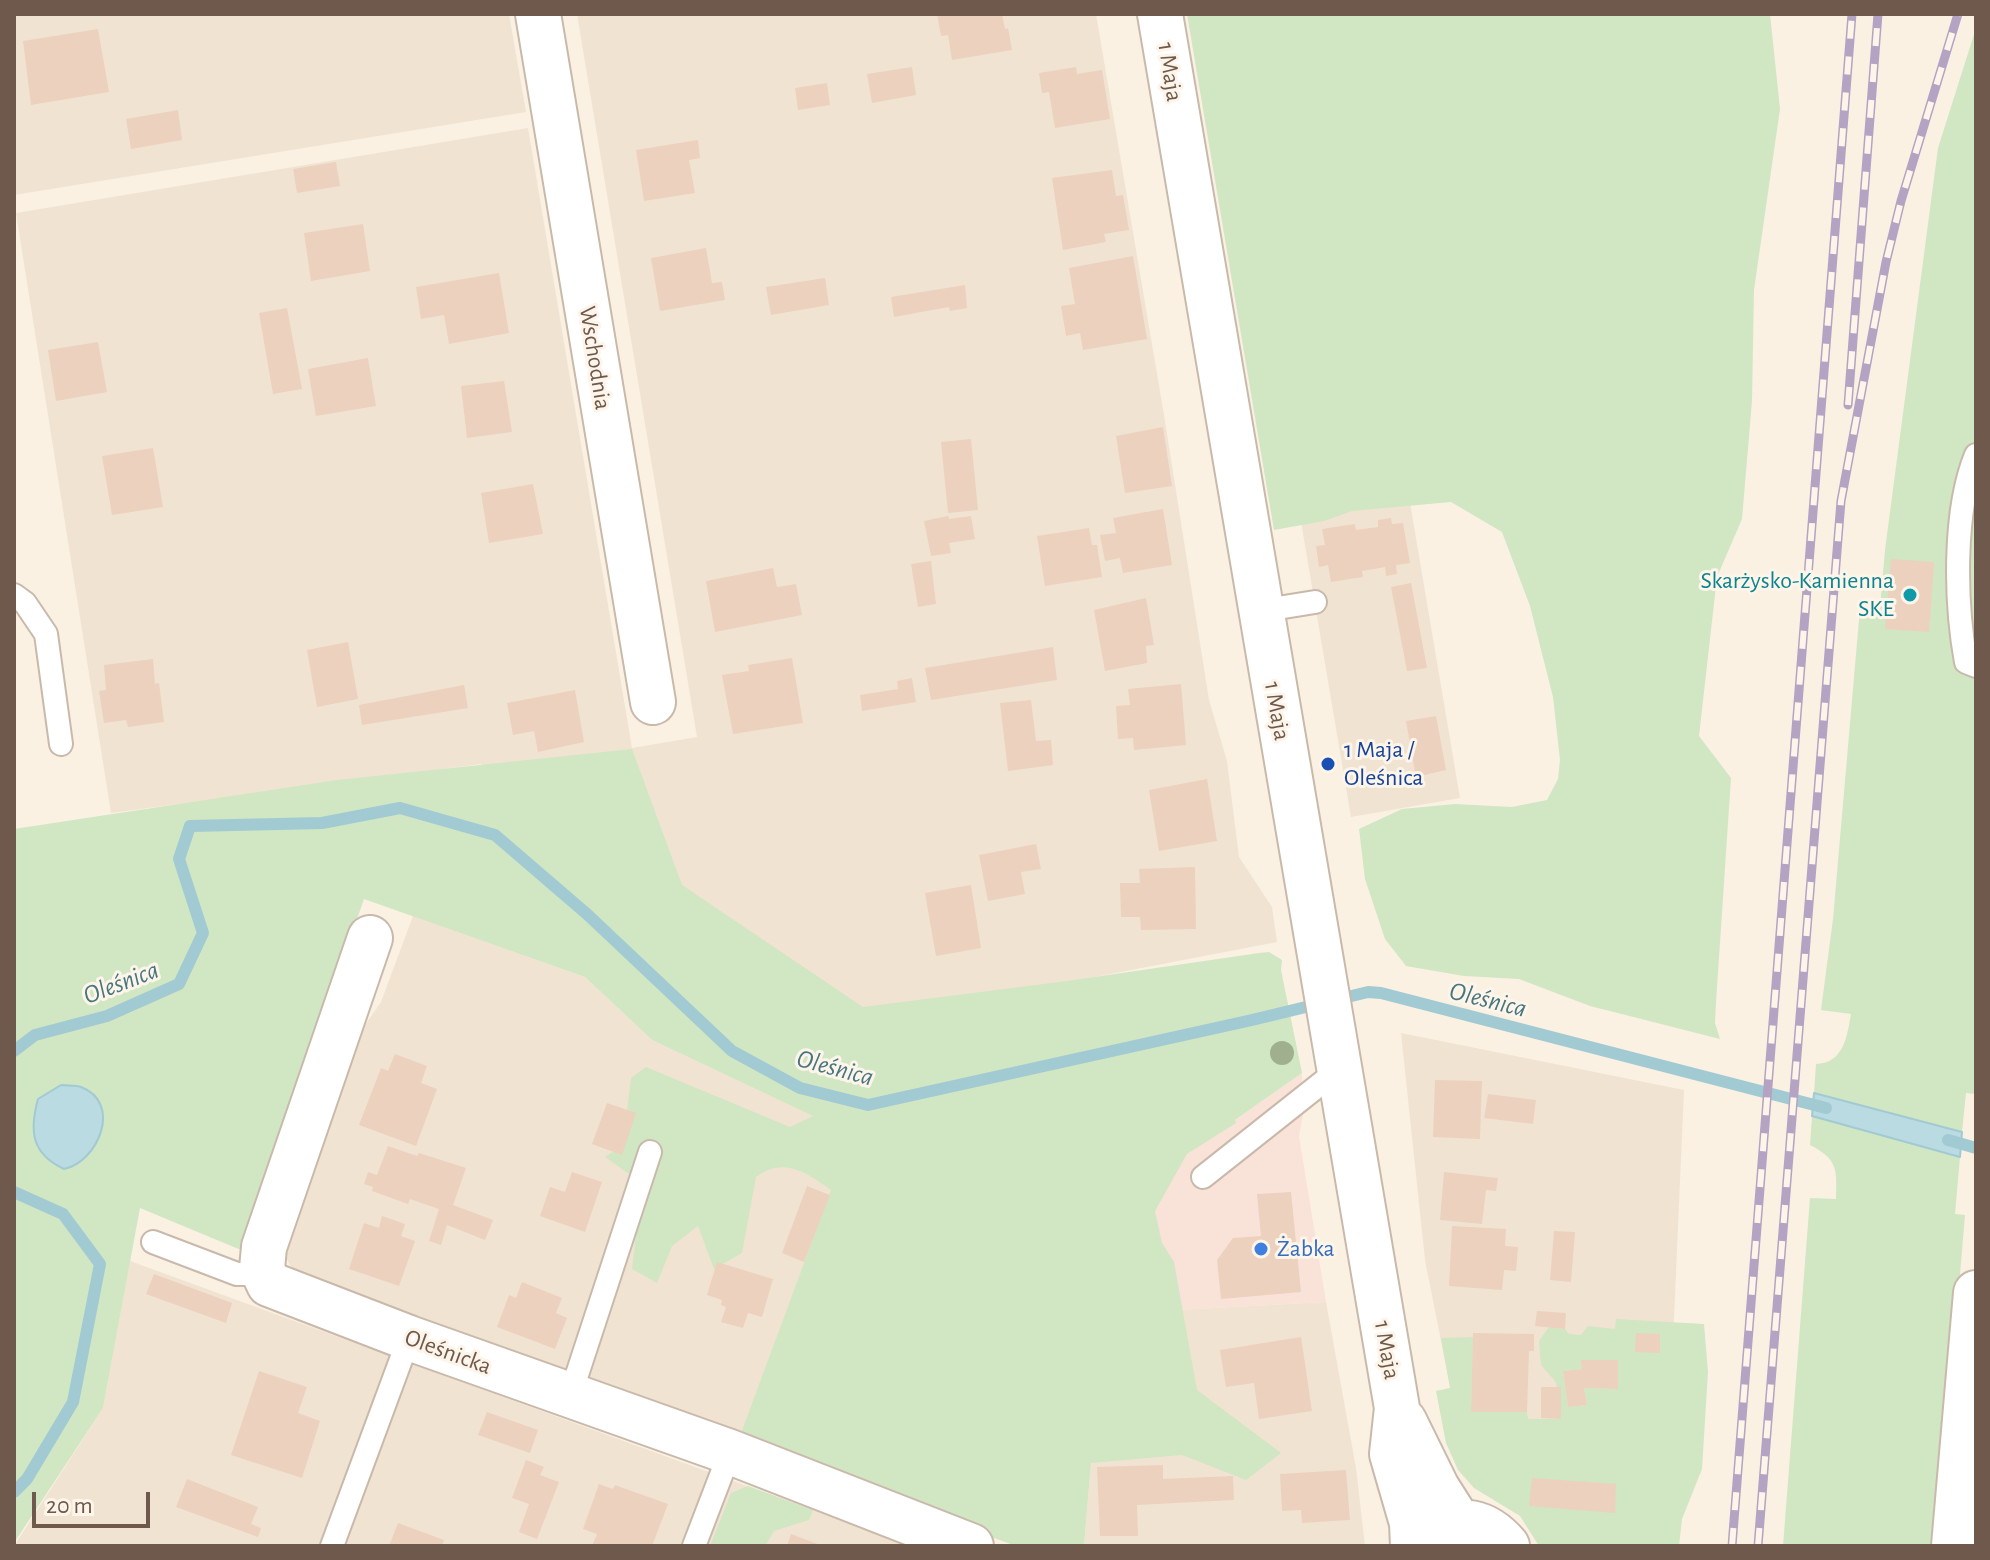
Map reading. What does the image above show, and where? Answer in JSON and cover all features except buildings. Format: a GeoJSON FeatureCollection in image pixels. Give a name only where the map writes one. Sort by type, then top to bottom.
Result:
{"type":"FeatureCollection","features":[{"type":"Feature","properties":{"kind":"street","name":"Wschodnia"},"geometry":{"type":"LineString","coordinates":[[538,14],[653,702]]}},
{"type":"Feature","properties":{"kind":"street","name":"1 Maja"},"geometry":{"type":"LineString","coordinates":[[1160,14],[1259,611],[1397,1408],[1392,1454],[1412,1523],[1415,1546]]}},
{"type":"Feature","properties":{"kind":"street"},"geometry":{"type":"LineString","coordinates":[[264,1274],[261,1260],[264,1247],[370,938]]}},
{"type":"Feature","properties":{"kind":"street","name":"Oleśnicka"},"geometry":{"type":"LineString","coordinates":[[264,1274],[269,1284],[409,1338],[730,1452],[971,1546]]}},
{"type":"Feature","properties":{"kind":"street"},"geometry":{"type":"LineString","coordinates":[[1954,1546],[1976,1293]]}},
{"type":"Feature","properties":{"kind":"street","name":"1 Maja"},"geometry":{"type":"LineString","coordinates":[[1397,1408],[1437,1488],[1458,1521]]}},
{"type":"Feature","properties":{"kind":"street"},"geometry":{"type":"LineString","coordinates":[[1415,1546],[1431,1530],[1458,1521],[1486,1527],[1507,1546]]}},
{"type":"Feature","properties":{"kind":"lane"},"geometry":{"type":"LineString","coordinates":[[1976,455],[1964,493],[1959,574],[1966,662],[1976,666]]}},
{"type":"Feature","properties":{"kind":"lane"},"geometry":{"type":"LineString","coordinates":[[14,595],[25,603],[46,634],[61,744]]}},
{"type":"Feature","properties":{"kind":"lane"},"geometry":{"type":"LineString","coordinates":[[1259,611],[1315,602]]}},
{"type":"Feature","properties":{"kind":"lane"},"geometry":{"type":"LineString","coordinates":[[1203,1177],[1336,1055]]}},
{"type":"Feature","properties":{"kind":"lane"},"geometry":{"type":"LineString","coordinates":[[570,1396],[650,1152]]}},
{"type":"Feature","properties":{"kind":"lane"},"geometry":{"type":"LineString","coordinates":[[153,1242],[237,1274],[264,1274]]}},
{"type":"Feature","properties":{"kind":"lane"},"geometry":{"type":"LineString","coordinates":[[332,1546],[409,1338]]}},
{"type":"Feature","properties":{"kind":"lane"},"geometry":{"type":"LineString","coordinates":[[694,1546],[730,1452]]}},
{"type":"Feature","properties":{"kind":"shaded area"},"geometry":{"type":"Polygon","coordinates":[[[14,14],[509,14],[526,112],[14,195],[14,14]]]}},
{"type":"Feature","properties":{"kind":"shaded area"},"geometry":{"type":"Polygon","coordinates":[[[577,14],[1096,14],[1209,700],[1227,761],[1239,857],[1272,907],[1277,942],[814,1031],[481,764],[111,813],[16,213],[528,128],[632,748],[697,737],[577,14]]]}},
{"type":"Feature","properties":{"kind":"shaded area"},"geometry":{"type":"Polygon","coordinates":[[[1386,361],[1460,798],[1351,817],[1277,380],[1386,361]]]}},
{"type":"Feature","properties":{"kind":"shaded area"},"geometry":{"type":"Polygon","coordinates":[[[413,916],[585,977],[652,1040],[852,1134],[740,1438],[295,1276],[283,1251],[354,1041],[381,1002],[413,916]]]}},
{"type":"Feature","properties":{"kind":"shaded area"},"geometry":{"type":"Polygon","coordinates":[[[1401,1033],[1684,1090],[1664,1546],[1456,1417],[1425,1260],[1401,1033]]]}},
{"type":"Feature","properties":{"kind":"shaded area"},"geometry":{"type":"Polygon","coordinates":[[[1302,1073],[1304,1109],[1299,1136],[1326,1302],[1175,1310],[1154,1207],[1187,1154],[1302,1073]]]}},
{"type":"Feature","properties":{"kind":"shaded area"},"geometry":{"type":"Polygon","coordinates":[[[130,1261],[909,1546],[14,1546],[103,1408],[130,1261]]]}},
{"type":"Feature","properties":{"kind":"shaded area"},"geometry":{"type":"Polygon","coordinates":[[[1326,1302],[1356,1468],[1365,1546],[1084,1546],[1091,1463],[1175,1310],[1326,1302]]]}},
{"type":"Feature","properties":{"kind":"green space"},"geometry":{"type":"Polygon","coordinates":[[[1187,14],[1770,14],[1780,109],[1754,290],[1752,401],[1742,519],[1717,577],[1699,736],[1731,778],[1715,1023],[1720,1039],[1590,1006],[1519,979],[1464,976],[1406,966],[1385,939],[1365,879],[1359,829],[1402,809],[1455,804],[1512,807],[1547,800],[1558,779],[1560,760],[1553,697],[1530,606],[1502,532],[1451,502],[1352,511],[1324,521],[1274,530],[1187,14]]]}},
{"type":"Feature","properties":{"kind":"green space"},"geometry":{"type":"Polygon","coordinates":[[[1976,28],[1976,1085],[1975,1094],[1966,1093],[1962,1132],[1814,1093],[1816,1064],[1833,1059],[1838,1054],[1846,1039],[1851,1014],[1821,1010],[1833,919],[1860,608],[1880,608],[1938,148],[1976,28]]]}},
{"type":"Feature","properties":{"kind":"green space"},"geometry":{"type":"Polygon","coordinates":[[[632,749],[682,885],[863,1007],[1259,953],[1269,952],[1282,960],[1281,970],[1302,1073],[1235,1120],[1236,1123],[1187,1154],[1155,1211],[1162,1243],[1174,1262],[1197,1390],[1281,1453],[1246,1480],[1182,1455],[1091,1463],[1084,1546],[1016,1546],[737,1444],[831,1190],[795,1169],[786,1167],[766,1171],[756,1177],[742,1253],[714,1269],[698,1226],[672,1246],[657,1283],[632,1269],[642,1183],[605,1157],[623,1145],[631,1078],[646,1067],[790,1127],[813,1116],[652,1040],[585,977],[364,899],[241,1250],[140,1208],[103,1408],[14,1543],[14,829],[337,780],[632,749]]]}},
{"type":"Feature","properties":{"kind":"green space"},"geometry":{"type":"Polygon","coordinates":[[[1812,1116],[1960,1157],[1955,1214],[1965,1215],[1937,1546],[1783,1546],[1810,1198],[1836,1199],[1834,1166],[1826,1155],[1810,1145],[1812,1116]]]}},
{"type":"Feature","properties":{"kind":"green space"},"geometry":{"type":"Polygon","coordinates":[[[1616,1319],[1704,1324],[1708,1372],[1702,1469],[1682,1519],[1679,1546],[1539,1546],[1520,1516],[1474,1488],[1458,1470],[1446,1443],[1436,1391],[1450,1388],[1441,1338],[1473,1337],[1471,1411],[1527,1412],[1528,1419],[1560,1419],[1556,1382],[1541,1365],[1539,1341],[1549,1327],[1581,1335],[1588,1326],[1615,1329],[1616,1319]],[[1582,1360],[1582,1369],[1563,1371],[1568,1407],[1587,1405],[1584,1388],[1618,1389],[1617,1360],[1582,1360]]]}},
{"type":"Feature","properties":{"kind":"green space"},"geometry":{"type":"Polygon","coordinates":[[[748,1486],[813,1510],[809,1520],[774,1531],[765,1546],[710,1546],[731,1493],[748,1486]]]}},
{"type":"Feature","properties":{"kind":"water"},"geometry":{"type":"Polygon","coordinates":[[[61,1085],[81,1087],[94,1095],[101,1106],[103,1118],[101,1131],[87,1155],[64,1169],[39,1149],[34,1132],[38,1099],[61,1085]]]}},
{"type":"Feature","properties":{"kind":"water"},"geometry":{"type":"Polygon","coordinates":[[[1814,1093],[1962,1132],[1960,1157],[1812,1116],[1814,1093]]]}},
{"type":"Feature","properties":{"kind":"waterway","name":"Oleśnica"},"geometry":{"type":"LineString","coordinates":[[14,1051],[35,1035],[107,1016],[179,984],[203,933],[179,859],[190,826],[322,823],[400,808],[495,835],[588,915],[732,1051],[800,1088],[868,1105],[1368,992],[1826,1108]]}},
{"type":"Feature","properties":{"kind":"waterway","name":"Oleśnica"},"geometry":{"type":"LineString","coordinates":[[1948,1140],[1976,1148]]}},
{"type":"Feature","properties":{"kind":"waterway","name":"Oleśnica"},"geometry":{"type":"LineString","coordinates":[[14,1192],[63,1214],[100,1264],[73,1402],[27,1479],[14,1492]]}},
{"type":"Feature","properties":{"kind":"railway"},"geometry":{"type":"LineString","coordinates":[[1732,1546],[1852,14]]}},
{"type":"Feature","properties":{"kind":"railway"},"geometry":{"type":"LineString","coordinates":[[1848,405],[1878,14]]}},
{"type":"Feature","properties":{"kind":"railway"},"geometry":{"type":"LineString","coordinates":[[1758,1546],[1841,501],[1886,262],[1901,201],[1958,14]]}},
{"type":"Feature","properties":{"kind":"place","name":"Skarżysko-Kamienna SKE"},"geometry":{"type":"Point","coordinates":[1910,595]}},
{"type":"Feature","properties":{"kind":"place","name":"1 Maja / Oleśnica"},"geometry":{"type":"Point","coordinates":[1328,764]}},
{"type":"Feature","properties":{"kind":"place","name":"Żabka"},"geometry":{"type":"Point","coordinates":[1261,1249]}}]}
